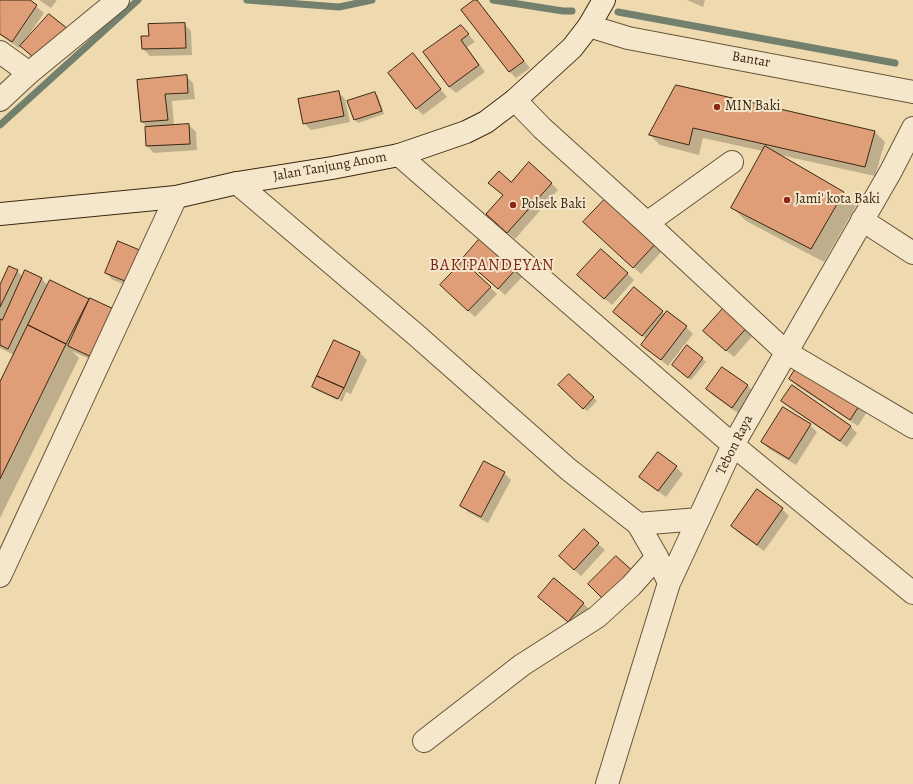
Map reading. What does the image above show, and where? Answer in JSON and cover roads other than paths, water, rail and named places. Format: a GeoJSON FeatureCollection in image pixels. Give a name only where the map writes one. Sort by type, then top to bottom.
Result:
{"type":"FeatureCollection","features":[{"type":"Feature","properties":{"kind":"street"},"geometry":{"type":"LineString","coordinates":[[0,100],[29,73],[118,0]]}},
{"type":"Feature","properties":{"kind":"street","name":"Jalan Tanjung Anom"},"geometry":{"type":"LineString","coordinates":[[0,214],[176,197],[237,183],[332,168],[398,155],[466,132],[486,122],[515,100],[572,48],[589,26],[604,0]]}},
{"type":"Feature","properties":{"kind":"street","name":"Bantar"},"geometry":{"type":"LineString","coordinates":[[589,26],[628,38],[913,92]]}},
{"type":"Feature","properties":{"kind":"street"},"geometry":{"type":"LineString","coordinates":[[0,52],[29,73]]}},
{"type":"Feature","properties":{"kind":"street"},"geometry":{"type":"LineString","coordinates":[[515,100],[542,128],[786,352],[913,427]]}},
{"type":"Feature","properties":{"kind":"street","name":"Tebon Raya"},"geometry":{"type":"LineString","coordinates":[[610,783],[669,583],[733,445],[891,171],[913,128]]}},
{"type":"Feature","properties":{"kind":"street"},"geometry":{"type":"LineString","coordinates":[[398,155],[733,445],[913,593]]}},
{"type":"Feature","properties":{"kind":"street"},"geometry":{"type":"LineString","coordinates":[[647,223],[732,162]]}},
{"type":"Feature","properties":{"kind":"street"},"geometry":{"type":"LineString","coordinates":[[237,183],[414,334],[568,469],[638,524],[657,557],[669,583]]}},
{"type":"Feature","properties":{"kind":"street"},"geometry":{"type":"LineString","coordinates":[[0,576],[176,197]]}},
{"type":"Feature","properties":{"kind":"street"},"geometry":{"type":"LineString","coordinates":[[862,220],[913,253]]}},
{"type":"Feature","properties":{"kind":"street"},"geometry":{"type":"LineString","coordinates":[[638,524],[699,519]]}},
{"type":"Feature","properties":{"kind":"street"},"geometry":{"type":"LineString","coordinates":[[424,741],[522,665],[597,617],[631,586],[657,557]]}},
{"type":"Feature","properties":{"kind":"waterway"},"geometry":{"type":"LineString","coordinates":[[0,125],[138,0]]}},
{"type":"Feature","properties":{"kind":"waterway"},"geometry":{"type":"LineString","coordinates":[[247,0],[339,7],[372,0]]}},
{"type":"Feature","properties":{"kind":"waterway"},"geometry":{"type":"LineString","coordinates":[[493,0],[563,11],[572,11]]}},
{"type":"Feature","properties":{"kind":"waterway"},"geometry":{"type":"LineString","coordinates":[[618,12],[895,63]]}},
{"type":"Feature","properties":{"kind":"place","name":"MIN Baki"},"geometry":{"type":"Point","coordinates":[717,107]}},
{"type":"Feature","properties":{"kind":"place","name":"Jami' kota Baki"},"geometry":{"type":"Point","coordinates":[787,200]}},
{"type":"Feature","properties":{"kind":"place","name":"Polsek Baki"},"geometry":{"type":"Point","coordinates":[513,205]}},
{"type":"Feature","properties":{"kind":"district","name":"BAKIPANDEYAN"},"geometry":{"type":"Point","coordinates":[492,266]}}]}
